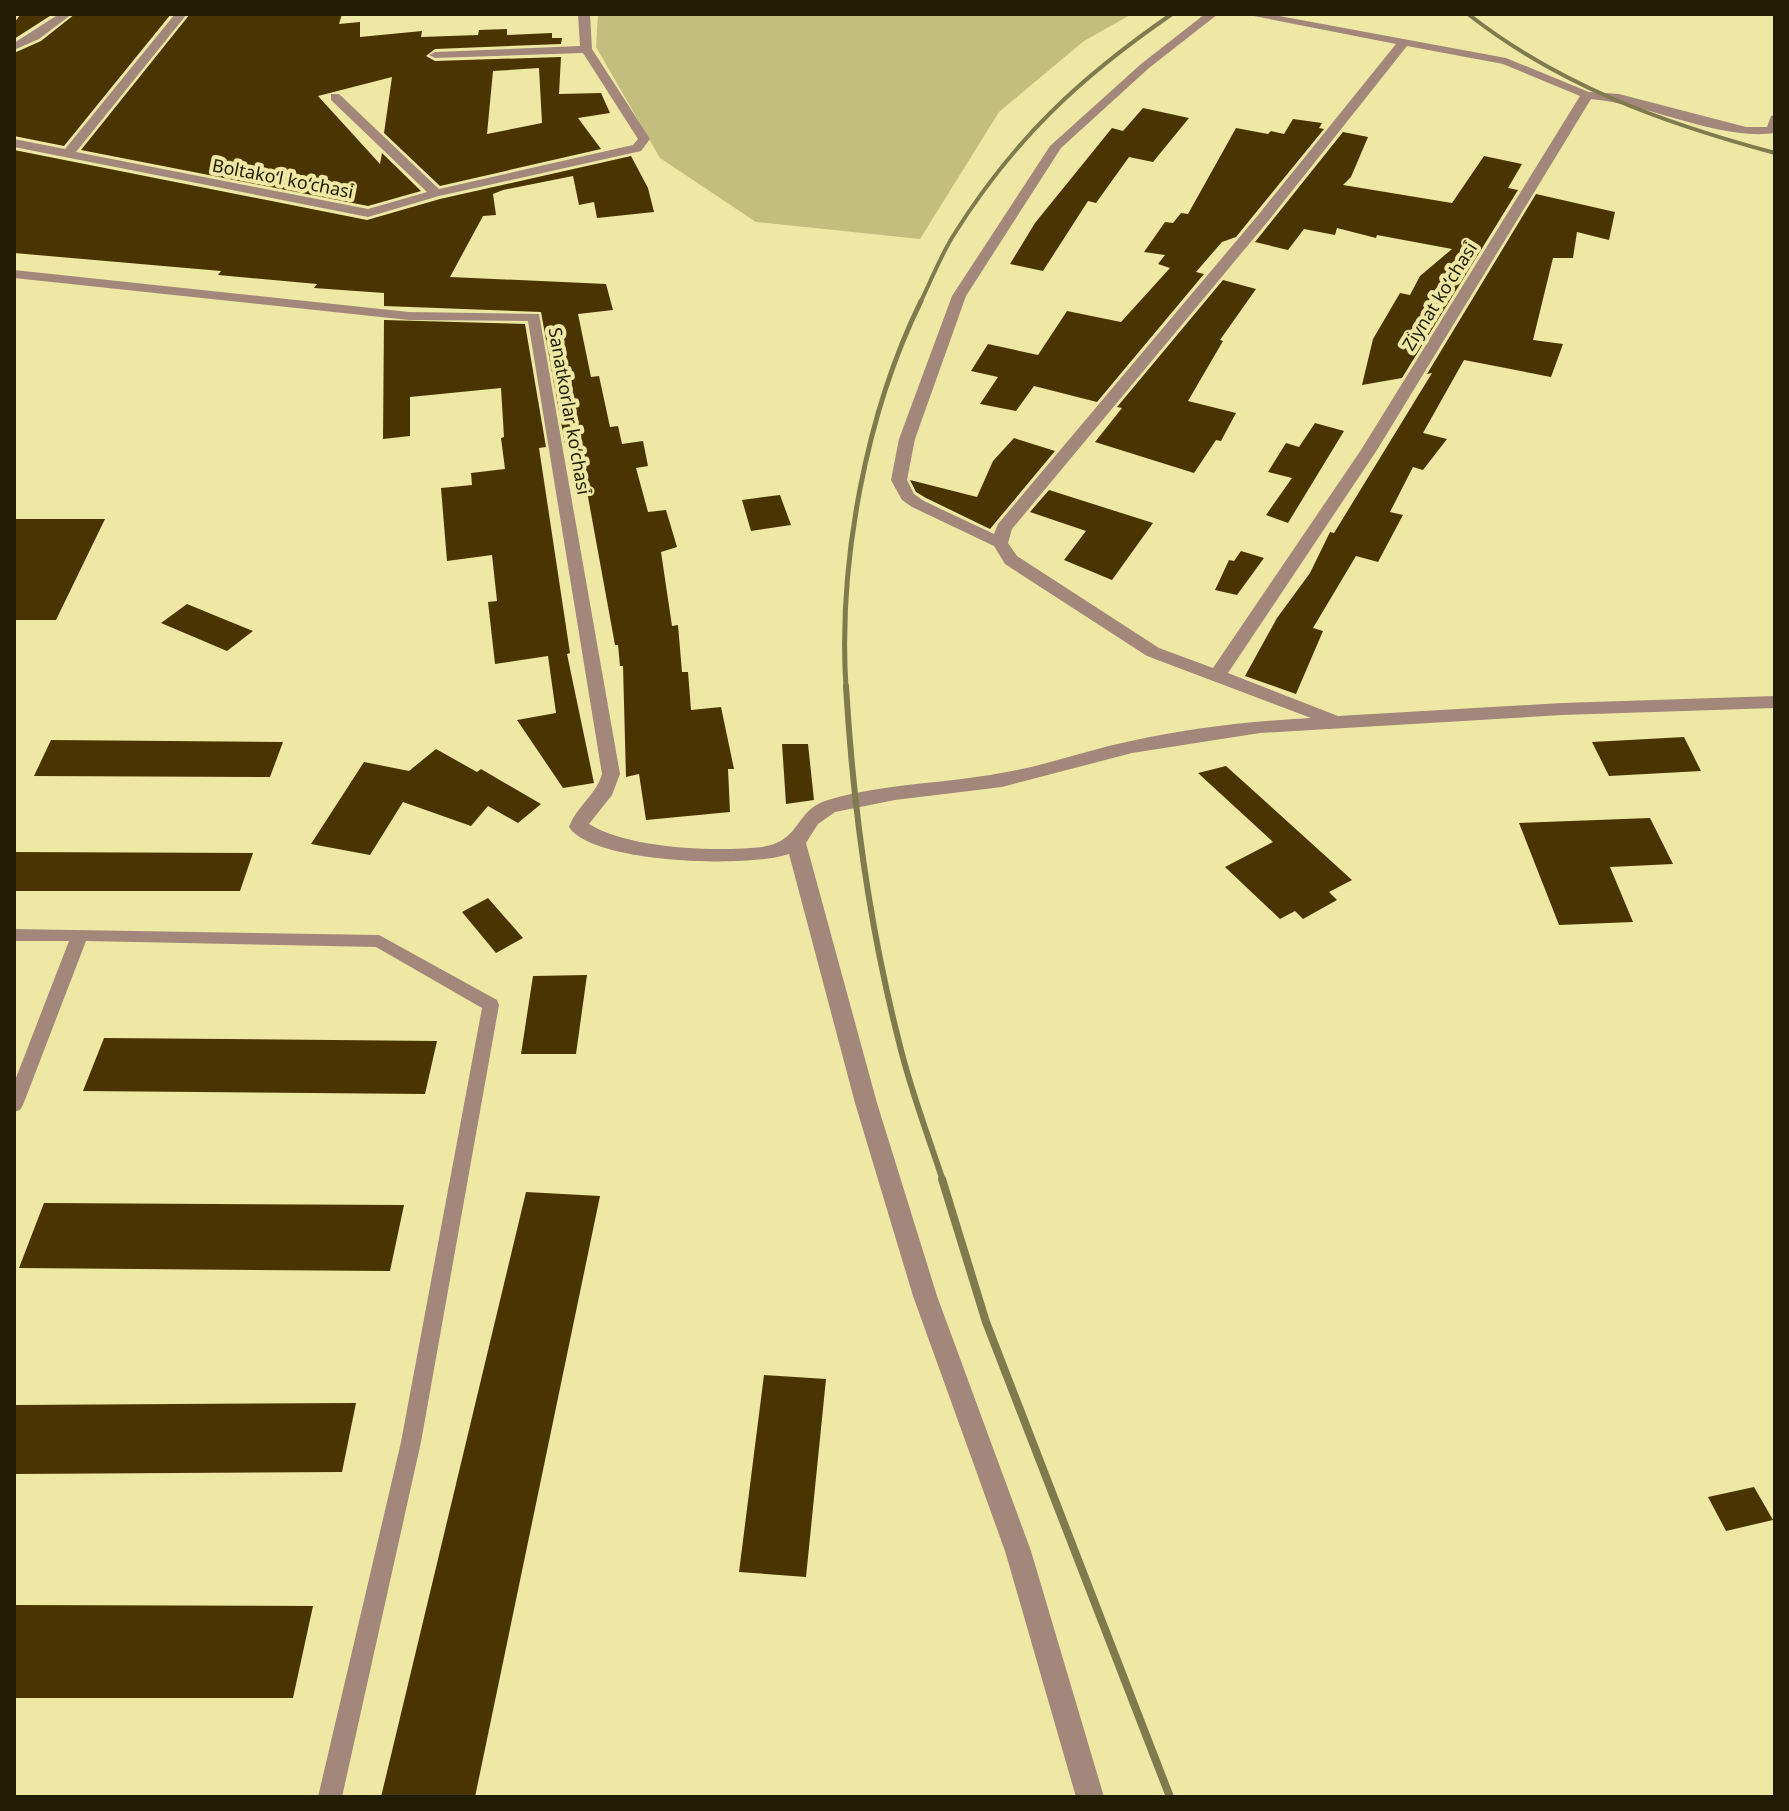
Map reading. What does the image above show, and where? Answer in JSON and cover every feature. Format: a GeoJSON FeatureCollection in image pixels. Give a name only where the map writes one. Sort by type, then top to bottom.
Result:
{"type":"FeatureCollection","features":[{"type":"Feature","properties":{"kind":"street"},"geometry":{"type":"LineString","coordinates":[[14,47],[35,37],[66,14]]}},
{"type":"Feature","properties":{"kind":"street"},"geometry":{"type":"LineString","coordinates":[[68,154],[181,14]]}},
{"type":"Feature","properties":{"kind":"street"},"geometry":{"type":"LineString","coordinates":[[435,55],[586,49],[584,14]]}},
{"type":"Feature","properties":{"kind":"street"},"geometry":{"type":"LineString","coordinates":[[1212,14],[1145,66],[1056,146],[959,296],[907,439],[899,480],[908,497],[918,504],[1000,543],[1011,560],[1153,652],[1338,721]]}},
{"type":"Feature","properties":{"kind":"street"},"geometry":{"type":"LineString","coordinates":[[1250,14],[1517,63],[1587,95],[1619,98],[1746,131],[1772,130],[1775,119]]}},
{"type":"Feature","properties":{"kind":"street"},"geometry":{"type":"LineString","coordinates":[[1000,543],[1004,528],[1254,229],[1405,41]]}},
{"type":"Feature","properties":{"kind":"street","name":"Boltakoʻl koʻchasi"},"geometry":{"type":"LineString","coordinates":[[14,143],[368,213],[436,193],[637,148],[644,139],[586,49]]}},
{"type":"Feature","properties":{"kind":"street","name":"Ziynat koʻchasi"},"geometry":{"type":"LineString","coordinates":[[1217,676],[1369,450],[1587,95]]}},
{"type":"Feature","properties":{"kind":"street"},"geometry":{"type":"LineString","coordinates":[[335,97],[436,193]]}},
{"type":"Feature","properties":{"kind":"street","name":"Sanatkorlar koʻchasi"},"geometry":{"type":"LineString","coordinates":[[14,274],[409,316],[534,317],[611,774],[609,786],[583,811],[579,827],[598,839],[702,855],[760,854],[796,843]]}},
{"type":"Feature","properties":{"kind":"street"},"geometry":{"type":"LineString","coordinates":[[1090,1797],[1018,1551],[925,1296],[866,1103],[796,843],[811,819],[830,806],[895,793],[1002,780],[1132,747],[1260,727],[1775,702]]}},
{"type":"Feature","properties":{"kind":"lane"},"geometry":{"type":"LineString","coordinates":[[14,935],[379,941],[491,1005],[411,1442],[330,1797]]}},
{"type":"Feature","properties":{"kind":"lane"},"geometry":{"type":"LineString","coordinates":[[14,1105],[80,935]]}},
{"type":"Feature","properties":{"kind":"shaded area"},"geometry":{"type":"Polygon","coordinates":[[[598,14],[1132,14],[1084,41],[999,112],[920,239],[756,222],[660,158],[596,47],[598,14]]]}},
{"type":"Feature","properties":{"kind":"building"},"geometry":{"type":"Polygon","coordinates":[[[21,14],[53,14],[14,39],[14,23],[21,14]]]}},
{"type":"Feature","properties":{"kind":"building"},"geometry":{"type":"Polygon","coordinates":[[[75,14],[171,14],[64,146],[14,136],[14,53],[41,41],[75,14]]]}},
{"type":"Feature","properties":{"kind":"building"},"geometry":{"type":"Polygon","coordinates":[[[190,14],[342,14],[339,24],[360,22],[360,37],[422,31],[421,37],[478,35],[479,30],[507,29],[507,35],[552,33],[552,38],[562,38],[561,44],[435,49],[426,56],[435,61],[561,57],[559,94],[601,93],[610,113],[578,118],[601,149],[440,186],[384,133],[392,77],[318,96],[380,164],[382,153],[421,191],[368,206],[81,150],[190,14]],[[539,68],[493,71],[487,134],[542,123],[539,68]]]}},
{"type":"Feature","properties":{"kind":"building"},"geometry":{"type":"Polygon","coordinates":[[[1143,108],[1189,118],[1153,162],[1129,157],[1096,203],[1088,201],[1043,271],[1010,264],[1035,223],[1112,128],[1123,131],[1143,108]]]}},
{"type":"Feature","properties":{"kind":"building"},"geometry":{"type":"Polygon","coordinates":[[[1293,119],[1322,123],[1319,128],[1324,129],[1236,237],[1222,242],[1196,272],[1204,274],[1097,402],[1034,386],[1016,411],[980,404],[998,377],[971,371],[988,344],[1038,355],[1067,311],[1121,322],[1170,268],[1158,264],[1165,255],[1144,252],[1165,222],[1173,223],[1181,213],[1188,214],[1236,128],[1284,134],[1293,119]]]}},
{"type":"Feature","properties":{"kind":"building"},"geometry":{"type":"Polygon","coordinates":[[[1343,132],[1368,137],[1351,177],[1343,185],[1452,203],[1484,156],[1522,164],[1508,188],[1518,190],[1402,378],[1362,385],[1373,339],[1400,293],[1410,295],[1420,276],[1452,249],[1377,235],[1376,238],[1337,228],[1335,235],[1304,229],[1288,250],[1255,242],[1343,132]]]}},
{"type":"Feature","properties":{"kind":"building"},"geometry":{"type":"Polygon","coordinates":[[[14,150],[367,220],[440,199],[631,156],[648,188],[654,212],[597,218],[594,202],[579,205],[573,176],[503,190],[493,194],[496,215],[483,216],[450,277],[606,284],[613,310],[578,314],[591,377],[599,376],[610,427],[618,426],[622,444],[643,441],[648,466],[636,468],[648,512],[666,510],[677,547],[661,552],[672,626],[678,625],[682,672],[688,672],[691,710],[721,707],[734,769],[728,769],[730,812],[646,820],[639,774],[626,777],[623,666],[620,666],[618,645],[615,645],[578,442],[565,444],[541,312],[384,306],[384,293],[314,288],[317,284],[218,275],[221,271],[14,253],[14,150]]]}},
{"type":"Feature","properties":{"kind":"building"},"geometry":{"type":"Polygon","coordinates":[[[1536,194],[1615,212],[1609,240],[1577,232],[1573,258],[1553,258],[1533,340],[1563,344],[1551,377],[1464,360],[1423,433],[1447,439],[1423,470],[1413,467],[1390,512],[1403,515],[1378,562],[1356,556],[1313,628],[1323,631],[1296,694],[1245,676],[1277,618],[1310,573],[1330,532],[1334,533],[1432,373],[1427,374],[1536,194]]]}},
{"type":"Feature","properties":{"kind":"building"},"geometry":{"type":"Polygon","coordinates":[[[1223,280],[1256,289],[1220,340],[1223,341],[1188,401],[1236,413],[1221,441],[1216,440],[1194,473],[1095,442],[1122,408],[1117,407],[1223,280]]]}},
{"type":"Feature","properties":{"kind":"building"},"geometry":{"type":"Polygon","coordinates":[[[384,320],[525,324],[546,447],[539,448],[570,653],[567,654],[594,783],[563,788],[517,720],[556,713],[548,656],[495,664],[488,602],[497,601],[492,555],[447,561],[441,488],[472,485],[471,473],[505,469],[501,438],[504,437],[501,388],[410,397],[410,436],[383,439],[384,320]]]}},
{"type":"Feature","properties":{"kind":"building"},"geometry":{"type":"Polygon","coordinates":[[[1315,423],[1344,431],[1288,523],[1266,515],[1292,478],[1268,472],[1286,443],[1299,447],[1315,423]]]}},
{"type":"Feature","properties":{"kind":"building"},"geometry":{"type":"Polygon","coordinates":[[[1014,438],[1055,451],[990,529],[916,492],[910,480],[977,497],[993,461],[1014,438]]]}},
{"type":"Feature","properties":{"kind":"building"},"geometry":{"type":"Polygon","coordinates":[[[1049,490],[1153,523],[1112,580],[1064,560],[1086,531],[1030,512],[1049,490]]]}},
{"type":"Feature","properties":{"kind":"building"},"geometry":{"type":"Polygon","coordinates":[[[780,495],[791,525],[751,531],[742,500],[780,495]]]}},
{"type":"Feature","properties":{"kind":"building"},"geometry":{"type":"Polygon","coordinates":[[[14,519],[105,519],[56,620],[14,620],[14,519]]]}},
{"type":"Feature","properties":{"kind":"building"},"geometry":{"type":"Polygon","coordinates":[[[1241,551],[1264,558],[1237,595],[1215,590],[1229,560],[1234,561],[1241,551]]]}},
{"type":"Feature","properties":{"kind":"building"},"geometry":{"type":"Polygon","coordinates":[[[187,604],[253,631],[227,651],[161,623],[187,604]]]}},
{"type":"Feature","properties":{"kind":"building"},"geometry":{"type":"Polygon","coordinates":[[[1684,737],[1701,771],[1609,776],[1592,742],[1684,737]]]}},
{"type":"Feature","properties":{"kind":"building"},"geometry":{"type":"Polygon","coordinates":[[[51,740],[283,742],[270,777],[34,776],[51,740]]]}},
{"type":"Feature","properties":{"kind":"building"},"geometry":{"type":"Polygon","coordinates":[[[782,744],[808,744],[814,800],[786,804],[782,744]]]}},
{"type":"Feature","properties":{"kind":"building"},"geometry":{"type":"Polygon","coordinates":[[[436,749],[477,772],[481,769],[541,804],[518,823],[488,806],[471,826],[403,802],[370,855],[311,844],[364,762],[409,771],[436,749]]]}},
{"type":"Feature","properties":{"kind":"building"},"geometry":{"type":"Polygon","coordinates":[[[1226,766],[1352,880],[1329,892],[1337,900],[1303,919],[1295,911],[1280,919],[1225,867],[1273,842],[1198,773],[1226,766]]]}},
{"type":"Feature","properties":{"kind":"building"},"geometry":{"type":"Polygon","coordinates":[[[1650,818],[1673,864],[1610,867],[1633,922],[1559,925],[1519,823],[1650,818]]]}},
{"type":"Feature","properties":{"kind":"building"},"geometry":{"type":"Polygon","coordinates":[[[14,852],[253,853],[240,891],[14,891],[14,852]]]}},
{"type":"Feature","properties":{"kind":"building"},"geometry":{"type":"Polygon","coordinates":[[[488,898],[523,938],[496,953],[462,912],[488,898]]]}},
{"type":"Feature","properties":{"kind":"building"},"geometry":{"type":"Polygon","coordinates":[[[587,975],[576,1054],[521,1054],[533,976],[587,975]]]}},
{"type":"Feature","properties":{"kind":"building"},"geometry":{"type":"Polygon","coordinates":[[[104,1038],[437,1041],[425,1094],[83,1091],[104,1038]]]}},
{"type":"Feature","properties":{"kind":"building"},"geometry":{"type":"Polygon","coordinates":[[[526,1192],[600,1196],[475,1797],[381,1797],[526,1192]]]}},
{"type":"Feature","properties":{"kind":"building"},"geometry":{"type":"Polygon","coordinates":[[[44,1203],[404,1205],[390,1271],[19,1268],[44,1203]]]}},
{"type":"Feature","properties":{"kind":"building"},"geometry":{"type":"Polygon","coordinates":[[[764,1375],[826,1379],[806,1577],[739,1572],[764,1375]]]}},
{"type":"Feature","properties":{"kind":"building"},"geometry":{"type":"Polygon","coordinates":[[[356,1403],[342,1472],[14,1474],[14,1405],[356,1403]]]}},
{"type":"Feature","properties":{"kind":"building"},"geometry":{"type":"Polygon","coordinates":[[[1754,1487],[1773,1520],[1726,1531],[1708,1497],[1754,1487]]]}},
{"type":"Feature","properties":{"kind":"building"},"geometry":{"type":"Polygon","coordinates":[[[14,1605],[313,1606],[293,1698],[14,1698],[14,1605]]]}},
{"type":"Feature","properties":{"kind":"railway"},"geometry":{"type":"LineString","coordinates":[[920,303],[953,236],[1024,140],[1107,62],[1172,14]]}},
{"type":"Feature","properties":{"kind":"railway"},"geometry":{"type":"LineString","coordinates":[[1468,14],[1539,62],[1576,82],[1653,115],[1775,153]]}},
{"type":"Feature","properties":{"kind":"railway"},"geometry":{"type":"LineString","coordinates":[[846,688],[847,591],[860,490],[885,391],[921,301]]}},
{"type":"Feature","properties":{"kind":"railway"},"geometry":{"type":"LineString","coordinates":[[846,686],[858,821],[879,954],[903,1060],[943,1181]]}},
{"type":"Feature","properties":{"kind":"railway"},"geometry":{"type":"LineString","coordinates":[[942,1179],[986,1322],[1170,1797]]}}]}
